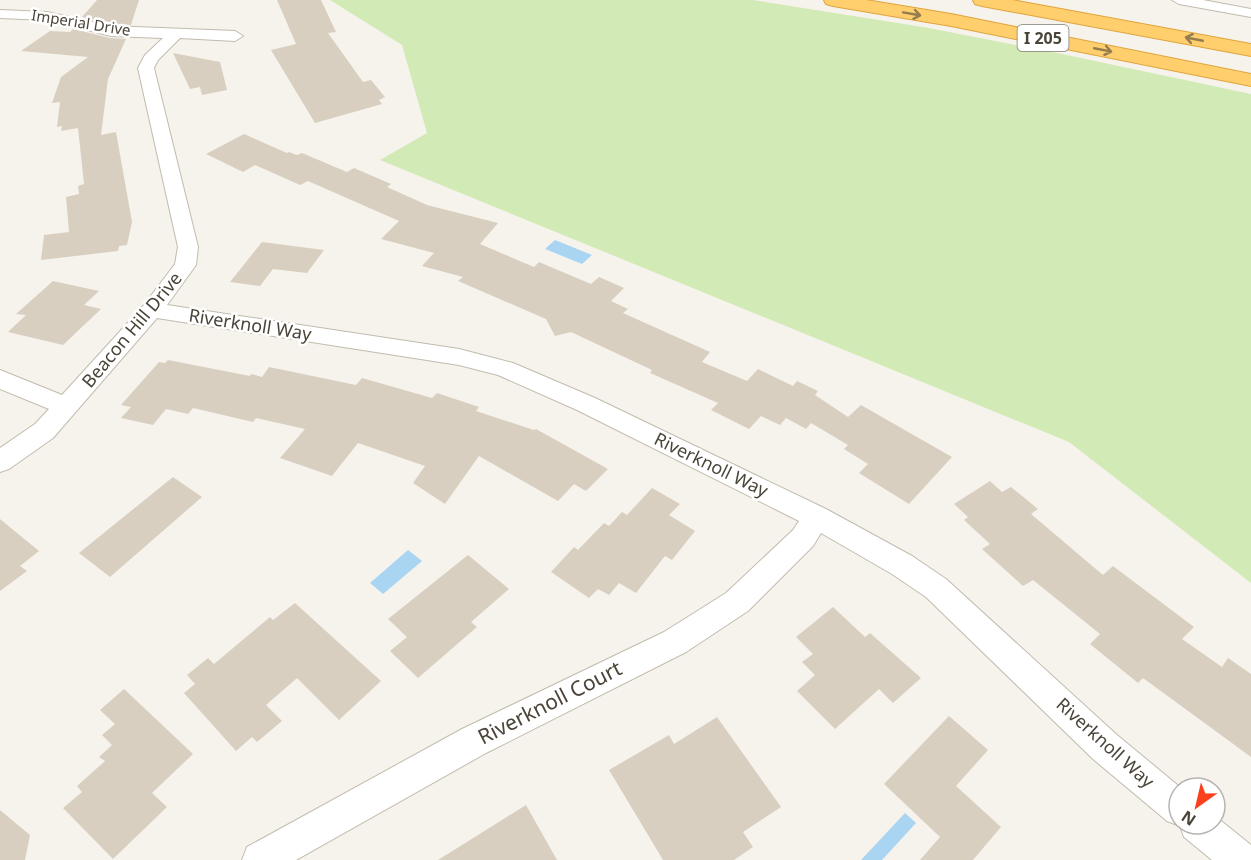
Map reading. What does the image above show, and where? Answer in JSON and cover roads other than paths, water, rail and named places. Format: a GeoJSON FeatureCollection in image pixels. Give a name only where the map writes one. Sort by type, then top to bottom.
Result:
{"type":"FeatureCollection","features":[{"type":"Feature","properties":{"kind":"highway","name":"I 205"},"geometry":{"type":"LineString","coordinates":[[833,0],[1043,38],[1251,80]]}},
{"type":"Feature","properties":{"kind":"highway","name":"I 205"},"geometry":{"type":"LineString","coordinates":[[982,0],[1251,50]]}},
{"type":"Feature","properties":{"kind":"street"},"geometry":{"type":"LineString","coordinates":[[1179,0],[1251,13]]}},
{"type":"Feature","properties":{"kind":"street","name":"Imperial Drive"},"geometry":{"type":"LineString","coordinates":[[0,14],[47,16],[111,31],[235,36]]}},
{"type":"Feature","properties":{"kind":"street","name":"Beacon Hill Drive"},"geometry":{"type":"LineString","coordinates":[[0,462],[29,444],[67,406],[152,310],[176,280],[188,256],[183,219],[146,68],[151,58],[175,35]]}},
{"type":"Feature","properties":{"kind":"street","name":"Riverknoll Way"},"geometry":{"type":"LineString","coordinates":[[152,310],[459,357],[505,369],[586,404],[816,517],[902,565],[936,588],[1105,747],[1167,799]]}},
{"type":"Feature","properties":{"kind":"street"},"geometry":{"type":"LineString","coordinates":[[0,379],[67,406]]}},
{"type":"Feature","properties":{"kind":"street","name":"Riverknoll Court"},"geometry":{"type":"LineString","coordinates":[[260,860],[474,741],[675,642],[737,602],[803,538],[816,517]]}},
{"type":"Feature","properties":{"kind":"street"},"geometry":{"type":"LineString","coordinates":[[1212,836],[1241,860]]}},
{"type":"Feature","properties":{"kind":"water"},"geometry":{"type":"Polygon","coordinates":[[[555,240],[592,255],[582,264],[545,249],[555,240]]]}},
{"type":"Feature","properties":{"kind":"water"},"geometry":{"type":"Polygon","coordinates":[[[408,550],[422,561],[383,594],[370,583],[408,550]]]}},
{"type":"Feature","properties":{"kind":"water"},"geometry":{"type":"Polygon","coordinates":[[[905,813],[916,823],[882,860],[861,860],[905,813]]]}}]}
